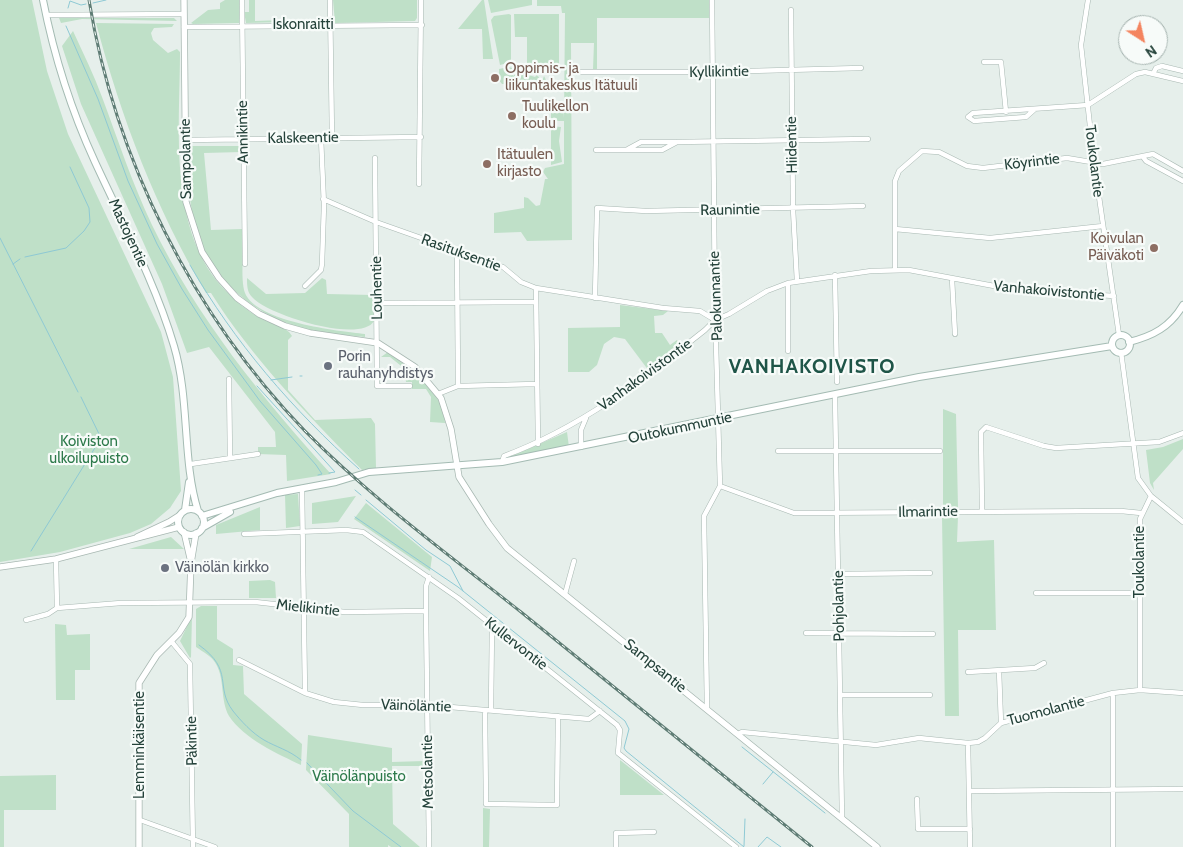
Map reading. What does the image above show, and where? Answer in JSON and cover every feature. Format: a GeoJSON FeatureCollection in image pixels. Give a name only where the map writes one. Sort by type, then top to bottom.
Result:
{"type":"FeatureCollection","features":[{"type":"Feature","properties":{"kind":"main road","name":"Mastojentie"},"geometry":{"type":"LineString","coordinates":[[43,0],[54,54],[70,100],[94,160],[156,291],[175,348],[186,405],[191,468],[200,513]]}},
{"type":"Feature","properties":{"kind":"main road"},"geometry":{"type":"LineString","coordinates":[[1129,342],[1148,337],[1164,329],[1183,305]]}},
{"type":"Feature","properties":{"kind":"main road"},"geometry":{"type":"LineString","coordinates":[[1119,335],[1127,338],[1129,342],[1126,350],[1121,352],[1115,351],[1112,346],[1113,340],[1119,335]]}},
{"type":"Feature","properties":{"kind":"main road","name":"Outokummuntie"},"geometry":{"type":"LineString","coordinates":[[200,513],[302,488],[336,482],[369,472],[502,462],[582,448],[919,377],[1112,346]]}},
{"type":"Feature","properties":{"kind":"main road","name":"Mastojentie"},"geometry":{"type":"LineString","coordinates":[[182,512],[191,468]]}},
{"type":"Feature","properties":{"kind":"main road","name":"Outokummuntie"},"geometry":{"type":"LineString","coordinates":[[199,531],[247,503]]}},
{"type":"Feature","properties":{"kind":"main road"},"geometry":{"type":"LineString","coordinates":[[182,512],[200,513],[199,531],[190,534],[181,530],[178,521],[182,512]]}},
{"type":"Feature","properties":{"kind":"street","name":"Sampolantie"},"geometry":{"type":"LineString","coordinates":[[184,0],[186,202],[192,227],[202,252],[219,278],[237,298],[259,314],[285,326],[310,333],[378,343],[416,367],[438,394],[451,429],[457,466]]}},
{"type":"Feature","properties":{"kind":"street","name":"Annikintie"},"geometry":{"type":"LineString","coordinates":[[242,0],[245,264]]}},
{"type":"Feature","properties":{"kind":"street"},"geometry":{"type":"LineString","coordinates":[[330,0],[332,137]]}},
{"type":"Feature","properties":{"kind":"street"},"geometry":{"type":"LineString","coordinates":[[419,184],[422,25],[420,0]]}},
{"type":"Feature","properties":{"kind":"street","name":"Palokunnantie"},"geometry":{"type":"LineString","coordinates":[[707,708],[704,516],[720,486],[715,320],[712,0]]}},
{"type":"Feature","properties":{"kind":"street","name":"Toukolantie"},"geometry":{"type":"LineString","coordinates":[[1088,0],[1081,45],[1094,162],[1119,335]]}},
{"type":"Feature","properties":{"kind":"street","name":"Hiidentie"},"geometry":{"type":"LineString","coordinates":[[791,10],[793,208],[797,281]]}},
{"type":"Feature","properties":{"kind":"street"},"geometry":{"type":"LineString","coordinates":[[46,15],[184,14]]}},
{"type":"Feature","properties":{"kind":"street","name":"Iskonraitti"},"geometry":{"type":"LineString","coordinates":[[184,26],[422,25]]}},
{"type":"Feature","properties":{"kind":"street"},"geometry":{"type":"LineString","coordinates":[[984,62],[1001,62],[1007,118]]}},
{"type":"Feature","properties":{"kind":"street"},"geometry":{"type":"LineString","coordinates":[[1154,74],[1156,68],[1162,66],[1183,72]]}},
{"type":"Feature","properties":{"kind":"street","name":"Kyllikintie"},"geometry":{"type":"LineString","coordinates":[[576,72],[712,72],[861,68]]}},
{"type":"Feature","properties":{"kind":"street"},"geometry":{"type":"LineString","coordinates":[[1035,109],[1026,117],[974,121],[968,117],[973,113],[1088,105],[1136,74],[1145,72],[1183,81]]}},
{"type":"Feature","properties":{"kind":"street","name":"Kalskeentie"},"geometry":{"type":"LineString","coordinates":[[186,140],[421,136]]}},
{"type":"Feature","properties":{"kind":"street"},"geometry":{"type":"LineString","coordinates":[[305,286],[321,270],[322,264],[323,199],[321,138]]}},
{"type":"Feature","properties":{"kind":"street"},"geometry":{"type":"LineString","coordinates":[[596,150],[662,150],[677,142],[868,140]]}},
{"type":"Feature","properties":{"kind":"street","name":"Köyrintie"},"geometry":{"type":"LineString","coordinates":[[895,229],[895,181],[899,171],[922,151],[939,152],[967,166],[983,168],[1067,158],[1102,164],[1153,154],[1183,171]]}},
{"type":"Feature","properties":{"kind":"street"},"geometry":{"type":"LineString","coordinates":[[1143,156],[1146,161],[1183,181]]}},
{"type":"Feature","properties":{"kind":"street","name":"Louhentie"},"geometry":{"type":"LineString","coordinates":[[375,158],[378,386],[410,386]]}},
{"type":"Feature","properties":{"kind":"street","name":"Rasituksentie"},"geometry":{"type":"LineString","coordinates":[[323,199],[376,222],[503,267],[521,282],[536,288],[595,298],[700,311],[715,320]]}},
{"type":"Feature","properties":{"kind":"street","name":"Raunintie"},"geometry":{"type":"LineString","coordinates":[[595,298],[597,208],[646,212],[863,206]]}},
{"type":"Feature","properties":{"kind":"street"},"geometry":{"type":"LineString","coordinates":[[895,270],[895,229],[990,238],[1103,226]]}},
{"type":"Feature","properties":{"kind":"street"},"geometry":{"type":"LineString","coordinates":[[457,250],[458,386]]}},
{"type":"Feature","properties":{"kind":"street","name":"Vanhakoivistontie"},"geometry":{"type":"LineString","coordinates":[[502,462],[504,456],[538,444],[586,418],[649,375],[715,320],[729,314],[767,291],[788,283],[835,275],[895,270],[1010,289],[1114,296]]}},
{"type":"Feature","properties":{"kind":"street"},"geometry":{"type":"LineString","coordinates":[[835,275],[837,382]]}},
{"type":"Feature","properties":{"kind":"street"},"geometry":{"type":"LineString","coordinates":[[952,278],[955,334]]}},
{"type":"Feature","properties":{"kind":"street"},"geometry":{"type":"LineString","coordinates":[[788,283],[788,351]]}},
{"type":"Feature","properties":{"kind":"street"},"geometry":{"type":"LineString","coordinates":[[536,288],[538,444]]}},
{"type":"Feature","properties":{"kind":"street"},"geometry":{"type":"LineString","coordinates":[[378,303],[536,302]]}},
{"type":"Feature","properties":{"kind":"street"},"geometry":{"type":"LineString","coordinates":[[1121,352],[1138,478],[1152,496],[1181,520],[1183,513]]}},
{"type":"Feature","properties":{"kind":"street"},"geometry":{"type":"LineString","coordinates":[[229,379],[230,458]]}},
{"type":"Feature","properties":{"kind":"street"},"geometry":{"type":"LineString","coordinates":[[438,394],[458,386],[536,384]]}},
{"type":"Feature","properties":{"kind":"street","name":"Pohjolantie"},"geometry":{"type":"LineString","coordinates":[[835,395],[838,449],[842,818]]}},
{"type":"Feature","properties":{"kind":"street"},"geometry":{"type":"LineString","coordinates":[[582,448],[581,430],[586,418]]}},
{"type":"Feature","properties":{"kind":"street"},"geometry":{"type":"LineString","coordinates":[[982,511],[980,432],[986,426],[1044,446],[1056,448],[1159,442],[1183,433]]}},
{"type":"Feature","properties":{"kind":"street"},"geometry":{"type":"LineString","coordinates":[[778,450],[940,450]]}},
{"type":"Feature","properties":{"kind":"street"},"geometry":{"type":"LineString","coordinates":[[191,468],[230,458],[258,454]]}},
{"type":"Feature","properties":{"kind":"street","name":"Sampsantie"},"geometry":{"type":"LineString","coordinates":[[457,466],[464,488],[507,548],[877,847]]}},
{"type":"Feature","properties":{"kind":"street","name":"Ilmarintie"},"geometry":{"type":"LineString","coordinates":[[720,486],[794,513],[982,511],[1120,511],[1141,513]]}},
{"type":"Feature","properties":{"kind":"street"},"geometry":{"type":"LineString","coordinates":[[302,488],[305,693]]}},
{"type":"Feature","properties":{"kind":"street","name":"Toukolantie"},"geometry":{"type":"LineString","coordinates":[[1140,690],[1141,513],[1152,496]]}},
{"type":"Feature","properties":{"kind":"street"},"geometry":{"type":"LineString","coordinates":[[126,542],[169,522],[182,512]]}},
{"type":"Feature","properties":{"kind":"street"},"geometry":{"type":"LineString","coordinates":[[0,567],[56,559],[181,530],[191,563]]}},
{"type":"Feature","properties":{"kind":"street","name":"Kullervontie"},"geometry":{"type":"LineString","coordinates":[[244,534],[358,530],[429,577],[600,711],[620,730],[618,753],[736,847]]}},
{"type":"Feature","properties":{"kind":"street"},"geometry":{"type":"LineString","coordinates":[[190,601],[191,563],[199,531]]}},
{"type":"Feature","properties":{"kind":"street"},"geometry":{"type":"LineString","coordinates":[[26,620],[48,614],[56,608],[56,559]]}},
{"type":"Feature","properties":{"kind":"street"},"geometry":{"type":"LineString","coordinates":[[565,594],[574,561]]}},
{"type":"Feature","properties":{"kind":"street"},"geometry":{"type":"LineString","coordinates":[[838,574],[930,573]]}},
{"type":"Feature","properties":{"kind":"street","name":"Metsolantie"},"geometry":{"type":"LineString","coordinates":[[429,577],[426,586],[429,847]]}},
{"type":"Feature","properties":{"kind":"street"},"geometry":{"type":"LineString","coordinates":[[1036,593],[1141,593]]}},
{"type":"Feature","properties":{"kind":"street","name":"Mielikintie"},"geometry":{"type":"LineString","coordinates":[[56,608],[190,601],[255,602],[345,612],[426,611]]}},
{"type":"Feature","properties":{"kind":"street","name":"Lemminkäisentie"},"geometry":{"type":"LineString","coordinates":[[139,847],[139,683],[153,660],[171,641],[188,617],[190,601]]}},
{"type":"Feature","properties":{"kind":"street"},"geometry":{"type":"LineString","coordinates":[[492,626],[492,710]]}},
{"type":"Feature","properties":{"kind":"street"},"geometry":{"type":"LineString","coordinates":[[806,634],[933,634]]}},
{"type":"Feature","properties":{"kind":"street","name":"Päkintie"},"geometry":{"type":"LineString","coordinates":[[171,641],[190,664],[193,847]]}},
{"type":"Feature","properties":{"kind":"street","name":"Väinöläntie"},"geometry":{"type":"LineString","coordinates":[[239,660],[305,693],[334,702],[363,705],[427,705],[589,718],[600,711]]}},
{"type":"Feature","properties":{"kind":"street"},"geometry":{"type":"LineString","coordinates":[[968,672],[1035,668],[1044,663]]}},
{"type":"Feature","properties":{"kind":"street"},"geometry":{"type":"LineString","coordinates":[[999,671],[1001,723]]}},
{"type":"Feature","properties":{"kind":"street","name":"Tuomolantie"},"geometry":{"type":"LineString","coordinates":[[738,734],[742,732],[876,745],[919,738],[968,743],[978,742],[985,738],[1001,723],[1113,694],[1140,690],[1183,693]]}},
{"type":"Feature","properties":{"kind":"street"},"geometry":{"type":"LineString","coordinates":[[1113,694],[1113,847]]}},
{"type":"Feature","properties":{"kind":"street"},"geometry":{"type":"LineString","coordinates":[[840,695],[930,695]]}},
{"type":"Feature","properties":{"kind":"street"},"geometry":{"type":"LineString","coordinates":[[485,710],[486,804],[558,805],[558,716]]}},
{"type":"Feature","properties":{"kind":"street"},"geometry":{"type":"LineString","coordinates":[[968,743],[970,847]]}},
{"type":"Feature","properties":{"kind":"street"},"geometry":{"type":"LineString","coordinates":[[969,791],[1183,789]]}},
{"type":"Feature","properties":{"kind":"street"},"geometry":{"type":"LineString","coordinates":[[917,799],[918,829],[970,829]]}},
{"type":"Feature","properties":{"kind":"street"},"geometry":{"type":"LineString","coordinates":[[140,820],[216,847]]}},
{"type":"Feature","properties":{"kind":"street"},"geometry":{"type":"LineString","coordinates":[[616,847],[616,833],[654,832]]}},
{"type":"Feature","properties":{"kind":"green space","name":"Koiviston ulkoilupuisto"},"geometry":{"type":"Polygon","coordinates":[[[0,0],[32,0],[47,71],[68,134],[161,332],[173,377],[181,491],[170,508],[151,524],[130,533],[60,552],[0,562],[0,0]]]}},
{"type":"Feature","properties":{"kind":"green space"},"geometry":{"type":"Polygon","coordinates":[[[225,0],[240,0],[239,23],[191,23],[208,10],[220,9],[220,3],[225,0]]]}},
{"type":"Feature","properties":{"kind":"green space"},"geometry":{"type":"Polygon","coordinates":[[[249,0],[255,0],[255,21],[283,20],[284,22],[246,23],[244,12],[249,12],[249,0]]]}},
{"type":"Feature","properties":{"kind":"green space"},"geometry":{"type":"Polygon","coordinates":[[[333,0],[417,0],[417,18],[415,21],[335,23],[333,0]]]}},
{"type":"Feature","properties":{"kind":"green space"},"geometry":{"type":"Polygon","coordinates":[[[484,0],[493,59],[483,59],[482,29],[458,29],[484,0]]]}},
{"type":"Feature","properties":{"kind":"green space"},"geometry":{"type":"Polygon","coordinates":[[[488,0],[532,0],[532,5],[491,13],[488,0]]]}},
{"type":"Feature","properties":{"kind":"green space"},"geometry":{"type":"Polygon","coordinates":[[[537,0],[709,0],[709,18],[597,18],[597,69],[593,69],[594,43],[571,43],[572,240],[527,241],[521,232],[494,233],[494,213],[524,208],[524,197],[528,198],[536,206],[540,205],[545,179],[548,179],[543,172],[545,168],[564,164],[564,121],[551,121],[551,104],[563,104],[564,118],[565,13],[562,13],[561,6],[537,6],[537,0]]]}},
{"type":"Feature","properties":{"kind":"green space"},"geometry":{"type":"Polygon","coordinates":[[[514,14],[559,14],[559,65],[527,65],[527,37],[515,37],[514,14]]]}},
{"type":"Feature","properties":{"kind":"green space"},"geometry":{"type":"Polygon","coordinates":[[[511,15],[511,62],[500,65],[491,20],[494,16],[511,15]]]}},
{"type":"Feature","properties":{"kind":"green space"},"geometry":{"type":"Polygon","coordinates":[[[59,18],[174,18],[177,21],[82,19],[61,23],[59,18]]]}},
{"type":"Feature","properties":{"kind":"green space"},"geometry":{"type":"Polygon","coordinates":[[[96,23],[174,24],[172,27],[154,28],[151,33],[153,40],[168,53],[177,49],[180,52],[179,146],[181,179],[186,210],[194,240],[208,268],[238,303],[264,320],[282,327],[290,333],[292,336],[288,340],[288,390],[315,420],[371,418],[375,424],[376,468],[362,470],[338,446],[280,384],[244,340],[211,293],[206,293],[171,228],[142,162],[117,94],[96,23]]]}},
{"type":"Feature","properties":{"kind":"green space"},"geometry":{"type":"Polygon","coordinates":[[[73,31],[99,89],[152,225],[189,292],[232,356],[280,416],[331,474],[287,481],[286,455],[258,454],[258,447],[276,447],[275,432],[209,347],[187,353],[162,284],[81,104],[62,46],[73,31]]]}},
{"type":"Feature","properties":{"kind":"green space"},"geometry":{"type":"Polygon","coordinates":[[[512,68],[513,76],[521,69],[525,74],[535,77],[537,75],[542,81],[544,76],[546,80],[532,84],[502,84],[499,80],[499,69],[512,68]]]}},
{"type":"Feature","properties":{"kind":"green space"},"geometry":{"type":"Polygon","coordinates":[[[551,126],[561,127],[559,141],[562,162],[551,165],[551,126]]]}},
{"type":"Feature","properties":{"kind":"green space"},"geometry":{"type":"Polygon","coordinates":[[[192,146],[241,146],[242,152],[204,153],[211,230],[242,229],[244,232],[242,272],[245,293],[252,303],[281,318],[318,327],[365,334],[365,337],[320,332],[284,322],[264,313],[246,301],[230,286],[206,252],[197,232],[189,188],[189,149],[192,146]]]}},
{"type":"Feature","properties":{"kind":"green space"},"geometry":{"type":"Polygon","coordinates":[[[247,278],[266,294],[305,293],[322,278],[326,280],[327,294],[373,295],[374,321],[366,327],[352,329],[334,328],[294,319],[276,312],[252,297],[248,291],[247,278]]]}},
{"type":"Feature","properties":{"kind":"green space"},"geometry":{"type":"Polygon","coordinates":[[[620,305],[668,311],[663,315],[654,316],[655,333],[662,333],[670,345],[677,340],[679,347],[649,371],[625,339],[614,337],[604,344],[597,365],[589,372],[568,372],[568,328],[620,327],[620,305]]]}},
{"type":"Feature","properties":{"kind":"green space"},"geometry":{"type":"Polygon","coordinates":[[[388,352],[416,373],[433,391],[443,412],[445,423],[430,422],[431,397],[426,389],[412,389],[412,382],[406,382],[405,369],[390,357],[381,357],[388,352]]]}},
{"type":"Feature","properties":{"kind":"green space"},"geometry":{"type":"Polygon","coordinates":[[[943,409],[956,414],[958,508],[943,508],[943,409]]]}},
{"type":"Feature","properties":{"kind":"green space"},"geometry":{"type":"Polygon","coordinates":[[[567,432],[569,447],[509,457],[567,432]]]}},
{"type":"Feature","properties":{"kind":"green space"},"geometry":{"type":"Polygon","coordinates":[[[1183,439],[1183,449],[1153,483],[1154,490],[1150,483],[1146,450],[1163,447],[1183,439]]]}},
{"type":"Feature","properties":{"kind":"green space"},"geometry":{"type":"Polygon","coordinates":[[[298,494],[300,526],[286,528],[285,495],[298,494]]]}},
{"type":"Feature","properties":{"kind":"green space"},"geometry":{"type":"Polygon","coordinates":[[[356,496],[338,522],[312,524],[312,503],[356,496]]]}},
{"type":"Feature","properties":{"kind":"green space"},"geometry":{"type":"Polygon","coordinates":[[[366,503],[432,557],[430,571],[354,519],[366,503]]]}},
{"type":"Feature","properties":{"kind":"green space"},"geometry":{"type":"Polygon","coordinates":[[[260,507],[260,530],[216,534],[216,525],[260,507]]]}},
{"type":"Feature","properties":{"kind":"green space"},"geometry":{"type":"Polygon","coordinates":[[[942,516],[958,516],[957,542],[994,540],[996,630],[958,630],[959,716],[945,716],[942,516]]]}},
{"type":"Feature","properties":{"kind":"green space"},"geometry":{"type":"Polygon","coordinates":[[[171,537],[184,549],[129,549],[171,537]]]}},
{"type":"Feature","properties":{"kind":"green space"},"geometry":{"type":"Polygon","coordinates":[[[270,580],[275,582],[276,598],[249,598],[249,581],[270,580]]]}},
{"type":"Feature","properties":{"kind":"green space","name":"Väinölänpuisto"},"geometry":{"type":"Polygon","coordinates":[[[201,606],[217,606],[217,639],[233,649],[233,665],[243,666],[244,694],[302,744],[301,765],[252,739],[229,716],[224,703],[219,670],[210,656],[196,647],[196,609],[201,606]]]}},
{"type":"Feature","properties":{"kind":"green space"},"geometry":{"type":"Polygon","coordinates":[[[192,616],[191,657],[190,658],[180,641],[192,616]]]}},
{"type":"Feature","properties":{"kind":"green space"},"geometry":{"type":"Polygon","coordinates":[[[55,624],[66,625],[67,635],[90,634],[90,670],[75,670],[75,700],[56,700],[55,624]]]}},
{"type":"Feature","properties":{"kind":"green space","name":"Väinölänpuisto"},"geometry":{"type":"Polygon","coordinates":[[[308,735],[392,748],[392,762],[424,761],[424,766],[392,766],[393,824],[420,847],[391,847],[388,845],[388,847],[349,847],[349,814],[306,770],[308,735]]]}},
{"type":"Feature","properties":{"kind":"green space"},"geometry":{"type":"Polygon","coordinates":[[[620,760],[664,795],[620,795],[620,760]]]}},
{"type":"Feature","properties":{"kind":"green space"},"geometry":{"type":"Polygon","coordinates":[[[56,775],[56,810],[4,810],[4,847],[0,847],[0,776],[56,775]]]}},
{"type":"Feature","properties":{"kind":"green space"},"geometry":{"type":"Polygon","coordinates":[[[483,808],[490,809],[489,847],[483,847],[483,808]]]}},
{"type":"Feature","properties":{"kind":"waterway"},"geometry":{"type":"LineString","coordinates":[[93,3],[106,0]]}},
{"type":"Feature","properties":{"kind":"waterway"},"geometry":{"type":"LineString","coordinates":[[68,8],[70,1],[81,5],[86,4]]}},
{"type":"Feature","properties":{"kind":"waterway"},"geometry":{"type":"LineString","coordinates":[[66,26],[98,99],[128,181],[157,244],[182,289],[208,330],[260,401],[316,465],[322,474],[318,475]]}},
{"type":"Feature","properties":{"kind":"waterway"},"geometry":{"type":"LineString","coordinates":[[25,257],[66,248],[84,231],[90,222],[89,208],[70,167]]}},
{"type":"Feature","properties":{"kind":"waterway"},"geometry":{"type":"LineString","coordinates":[[0,238],[78,392]]}},
{"type":"Feature","properties":{"kind":"waterway"},"geometry":{"type":"LineString","coordinates":[[13,264],[20,259]]}},
{"type":"Feature","properties":{"kind":"waterway"},"geometry":{"type":"LineString","coordinates":[[190,265],[226,321],[266,374],[311,423],[359,469]]}},
{"type":"Feature","properties":{"kind":"waterway"},"geometry":{"type":"LineString","coordinates":[[271,380],[292,377]]}},
{"type":"Feature","properties":{"kind":"waterway"},"geometry":{"type":"LineString","coordinates":[[257,386],[335,472],[329,473]]}},
{"type":"Feature","properties":{"kind":"waterway"},"geometry":{"type":"LineString","coordinates":[[31,551],[101,438],[81,397]]}},
{"type":"Feature","properties":{"kind":"waterway"},"geometry":{"type":"LineString","coordinates":[[355,490],[361,495]]}},
{"type":"Feature","properties":{"kind":"waterway"},"geometry":{"type":"LineString","coordinates":[[366,500],[426,550],[450,566],[463,591]]}},
{"type":"Feature","properties":{"kind":"waterway"},"geometry":{"type":"LineString","coordinates":[[355,517],[458,587],[625,721],[629,729],[624,748],[626,751],[744,847]]}},
{"type":"Feature","properties":{"kind":"waterway"},"geometry":{"type":"LineString","coordinates":[[199,645],[217,663],[221,671],[228,702],[240,719],[260,737],[301,760]]}},
{"type":"Feature","properties":{"kind":"waterway"},"geometry":{"type":"LineString","coordinates":[[742,747],[825,813]]}},
{"type":"Feature","properties":{"kind":"waterway"},"geometry":{"type":"LineString","coordinates":[[307,763],[353,811],[401,847]]}},
{"type":"Feature","properties":{"kind":"waterway"},"geometry":{"type":"LineString","coordinates":[[763,784],[773,772]]}},
{"type":"Feature","properties":{"kind":"waterway"},"geometry":{"type":"LineString","coordinates":[[744,846],[745,819]]}},
{"type":"Feature","properties":{"kind":"waterway"},"geometry":{"type":"LineString","coordinates":[[758,847],[767,837],[781,847]]}},
{"type":"Feature","properties":{"kind":"railway"},"geometry":{"type":"LineString","coordinates":[[89,0],[101,59],[118,118],[139,176],[165,232],[194,286],[228,337],[265,386],[330,456],[383,502],[812,847]]}},
{"type":"Feature","properties":{"kind":"place","name":"Oppimis- ja liikuntakeskus Itätuuli"},"geometry":{"type":"Point","coordinates":[495,78]}},
{"type":"Feature","properties":{"kind":"place","name":"Tuulikellon koulu"},"geometry":{"type":"Point","coordinates":[512,116]}},
{"type":"Feature","properties":{"kind":"place","name":"Itätuulen kirjasto"},"geometry":{"type":"Point","coordinates":[487,164]}},
{"type":"Feature","properties":{"kind":"place","name":"Koivulan Päiväkoti"},"geometry":{"type":"Point","coordinates":[1154,248]}},
{"type":"Feature","properties":{"kind":"place","name":"Porin rauhanyhdistys"},"geometry":{"type":"Point","coordinates":[328,366]}},
{"type":"Feature","properties":{"kind":"place","name":"Väinölän kirkko"},"geometry":{"type":"Point","coordinates":[165,568]}},
{"type":"Feature","properties":{"kind":"district","name":"VANHAKOIVISTO"},"geometry":{"type":"Point","coordinates":[812,367]}}]}
